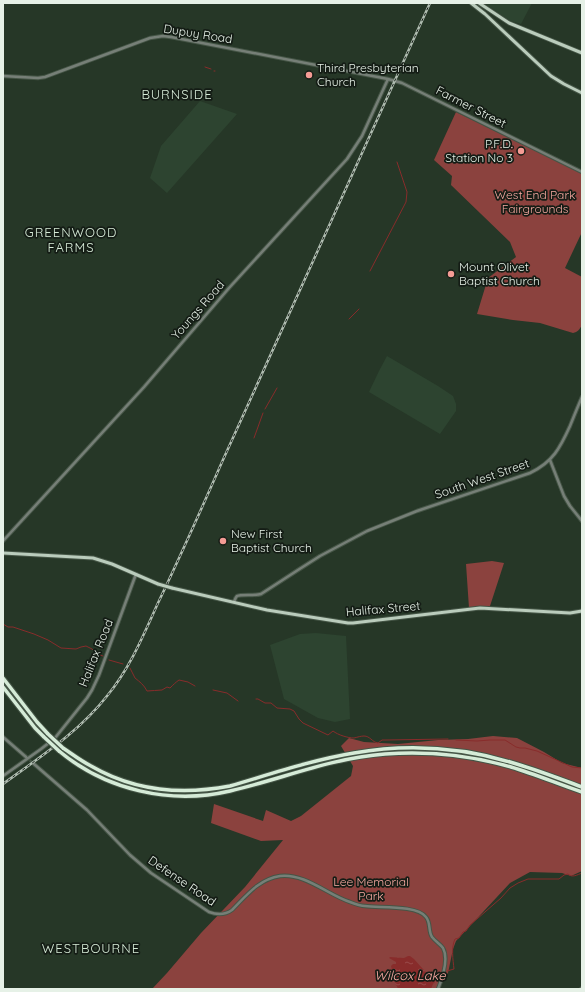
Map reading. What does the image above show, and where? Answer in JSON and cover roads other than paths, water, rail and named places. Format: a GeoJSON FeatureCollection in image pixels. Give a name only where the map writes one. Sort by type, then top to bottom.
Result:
{"type":"FeatureCollection","features":[{"type":"Feature","properties":{"kind":"highway"},"geometry":{"type":"LineString","coordinates":[[3,678],[37,722],[63,748],[89,766],[119,779],[147,787],[183,791],[209,790],[230,786],[320,760],[353,753],[398,748],[453,750],[481,755],[510,762],[582,787]]}},
{"type":"Feature","properties":{"kind":"highway"},"geometry":{"type":"LineString","coordinates":[[3,687],[35,728],[59,751],[79,765],[111,782],[134,789],[159,794],[181,796],[206,795],[229,791],[331,762],[363,756],[403,753],[450,755],[480,760],[513,768],[582,792]]}},
{"type":"Feature","properties":{"kind":"main road"},"geometry":{"type":"LineString","coordinates":[[471,3],[485,14],[551,76],[582,93]]}},
{"type":"Feature","properties":{"kind":"main road"},"geometry":{"type":"LineString","coordinates":[[479,3],[502,20],[582,53]]}},
{"type":"Feature","properties":{"kind":"main road","name":"Halifax Street"},"geometry":{"type":"LineString","coordinates":[[4,553],[93,558],[104,561],[158,584],[172,588],[247,606],[353,623],[480,608],[570,613],[582,611]]}},
{"type":"Feature","properties":{"kind":"street","name":"Dupuy Road"},"geometry":{"type":"LineString","coordinates":[[3,76],[45,78],[150,38],[163,36],[394,80]]}},
{"type":"Feature","properties":{"kind":"street","name":"Youngs Road"},"geometry":{"type":"LineString","coordinates":[[3,541],[144,387],[229,288],[347,159],[362,136],[388,79]]}},
{"type":"Feature","properties":{"kind":"street","name":"Farmer Street"},"geometry":{"type":"LineString","coordinates":[[394,80],[412,87],[582,172]]}},
{"type":"Feature","properties":{"kind":"street","name":"South West Street"},"geometry":{"type":"LineString","coordinates":[[234,602],[238,596],[256,596],[261,594],[331,550],[367,531],[417,511],[530,473],[541,467],[550,460],[562,443],[582,397]]}},
{"type":"Feature","properties":{"kind":"street"},"geometry":{"type":"LineString","coordinates":[[550,460],[561,490],[582,521]]}},
{"type":"Feature","properties":{"kind":"street","name":"Halifax Road"},"geometry":{"type":"LineString","coordinates":[[4,776],[46,746],[86,700],[92,690],[108,650],[136,574]]}},
{"type":"Feature","properties":{"kind":"street"},"geometry":{"type":"LineString","coordinates":[[3,737],[26,757]]}},
{"type":"Feature","properties":{"kind":"street","name":"Defense Road"},"geometry":{"type":"LineString","coordinates":[[34,764],[87,810],[139,863],[151,873],[209,912],[218,914],[227,913],[254,888],[265,881],[280,876],[293,877],[310,883],[354,904],[368,907],[396,908],[422,913],[427,918],[430,925],[431,935],[444,950],[445,967],[442,981],[438,989]]}},
{"type":"Feature","properties":{"kind":"water","name":"Wilcox Lake"},"geometry":{"type":"Polygon","coordinates":[[[408,956],[414,959],[432,979],[433,978],[435,982],[431,989],[398,989],[395,982],[397,975],[392,970],[391,966],[396,964],[396,962],[389,958],[404,958],[408,956]]]}},
{"type":"Feature","properties":{"kind":"waterway"},"geometry":{"type":"LineString","coordinates":[[205,67],[211,69]]}},
{"type":"Feature","properties":{"kind":"waterway"},"geometry":{"type":"LineString","coordinates":[[370,271],[406,202],[407,192],[397,162]]}},
{"type":"Feature","properties":{"kind":"waterway"},"geometry":{"type":"LineString","coordinates":[[349,319],[359,309]]}},
{"type":"Feature","properties":{"kind":"waterway"},"geometry":{"type":"LineString","coordinates":[[265,409],[277,388]]}},
{"type":"Feature","properties":{"kind":"waterway"},"geometry":{"type":"LineString","coordinates":[[254,438],[263,413]]}},
{"type":"Feature","properties":{"kind":"waterway"},"geometry":{"type":"LineString","coordinates":[[3,624],[8,627],[13,627],[34,634],[61,648],[76,649],[86,646],[97,654],[103,656]]}},
{"type":"Feature","properties":{"kind":"waterway"},"geometry":{"type":"LineString","coordinates":[[109,660],[123,664]]}},
{"type":"Feature","properties":{"kind":"waterway"},"geometry":{"type":"LineString","coordinates":[[130,668],[135,678],[147,691],[162,690],[167,687],[170,688],[179,680],[188,682],[195,686]]}},
{"type":"Feature","properties":{"kind":"waterway"},"geometry":{"type":"LineString","coordinates":[[213,690],[227,693],[238,701]]}},
{"type":"Feature","properties":{"kind":"waterway"},"geometry":{"type":"LineString","coordinates":[[256,699],[265,703],[271,703],[277,708],[290,709],[294,711],[303,723],[328,735],[333,731],[340,735],[354,738],[366,736],[378,743],[382,740],[448,739]]}},
{"type":"Feature","properties":{"kind":"waterway"},"geometry":{"type":"LineString","coordinates":[[456,740],[505,740],[516,747],[537,751],[572,767],[582,768]]}},
{"type":"Feature","properties":{"kind":"waterway"},"geometry":{"type":"LineString","coordinates":[[447,971],[454,969],[453,950],[455,939],[459,938],[470,925],[501,898],[510,888],[528,879],[559,879],[564,875],[568,874],[573,876],[582,873]]}},
{"type":"Feature","properties":{"kind":"tunnel"},"geometry":{"type":"LineString","coordinates":[[27,758],[34,764]]}},
{"type":"Feature","properties":{"kind":"railway"},"geometry":{"type":"LineString","coordinates":[[3,784],[72,733],[96,709],[123,674],[141,640],[182,551],[430,3]]}},
{"type":"Feature","properties":{"kind":"place","name":"Third Presbyterian Church"},"geometry":{"type":"Point","coordinates":[309,75]}},
{"type":"Feature","properties":{"kind":"place","name":"P.F.D. Station No 3"},"geometry":{"type":"Point","coordinates":[521,151]}},
{"type":"Feature","properties":{"kind":"place","name":"Mount Olivet Baptist Church"},"geometry":{"type":"Point","coordinates":[451,274]}},
{"type":"Feature","properties":{"kind":"place","name":"New First Baptist Church"},"geometry":{"type":"Point","coordinates":[223,541]}},
{"type":"Feature","properties":{"kind":"district","name":"BURNSIDE"},"geometry":{"type":"Point","coordinates":[177,94]}},
{"type":"Feature","properties":{"kind":"district","name":"GREENWOOD FARMS"},"geometry":{"type":"Point","coordinates":[71,240]}},
{"type":"Feature","properties":{"kind":"district","name":"WESTBOURNE"},"geometry":{"type":"Point","coordinates":[91,948]}},
{"type":"Feature","properties":{"kind":"park label","name":"West End Park Fairgrounds"},"geometry":{"type":"Point","coordinates":[535,202]}},
{"type":"Feature","properties":{"kind":"park label","name":"Lee Memorial Park"},"geometry":{"type":"Point","coordinates":[371,889]}}]}
